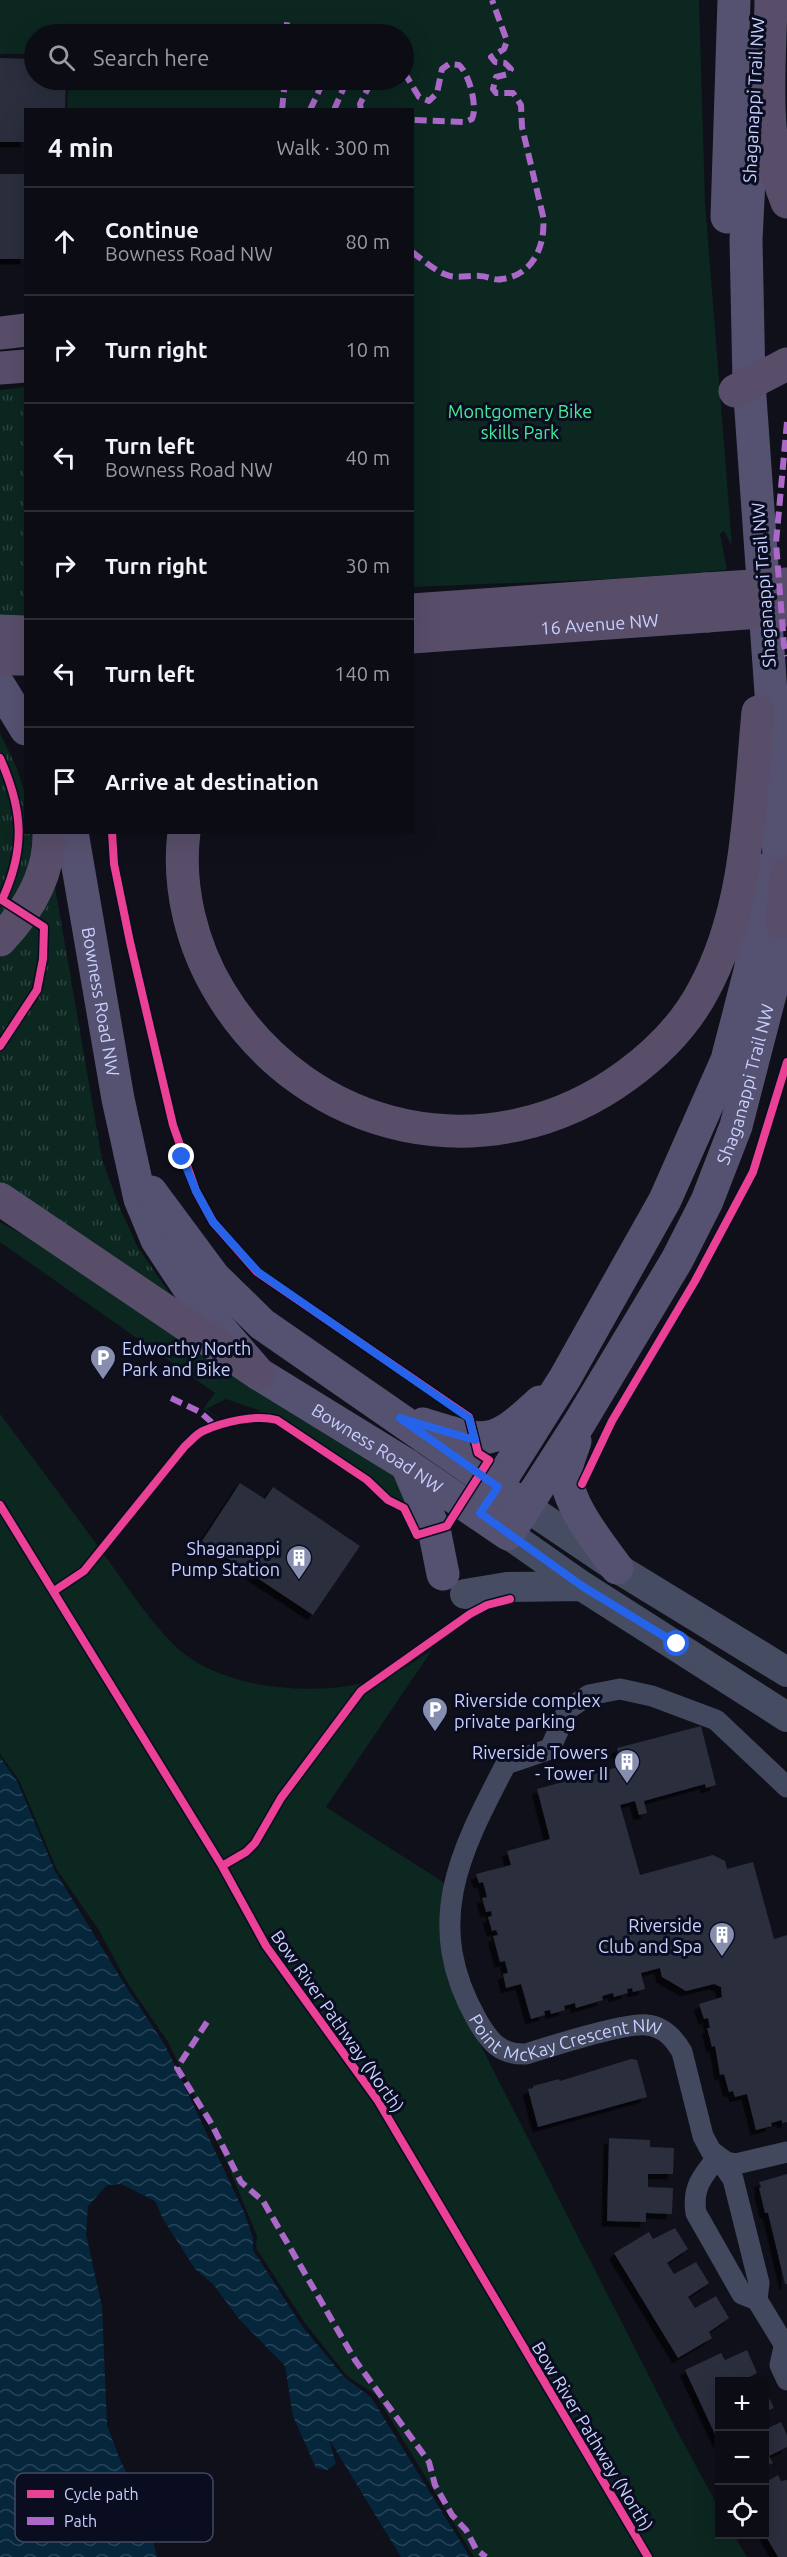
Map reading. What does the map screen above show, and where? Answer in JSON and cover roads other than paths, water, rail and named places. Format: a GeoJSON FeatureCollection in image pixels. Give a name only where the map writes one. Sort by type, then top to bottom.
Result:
{"type":"FeatureCollection","features":[{"type":"Feature","properties":{"kind":"highway"},"geometry":{"type":"LineString","coordinates":[[771,0],[770,130],[779,183],[787,202]]}},
{"type":"Feature","properties":{"kind":"highway"},"geometry":{"type":"LineString","coordinates":[[0,333],[24,330]]}},
{"type":"Feature","properties":{"kind":"highway"},"geometry":{"type":"LineString","coordinates":[[742,387],[787,364]]}},
{"type":"Feature","properties":{"kind":"highway"},"geometry":{"type":"LineString","coordinates":[[0,368],[24,366]]}},
{"type":"Feature","properties":{"kind":"highway","name":"16 Avenue NW"},"geometry":{"type":"LineString","coordinates":[[414,637],[672,618],[706,603],[787,584]]}},
{"type":"Feature","properties":{"kind":"highway","name":"16 Avenue NW"},"geometry":{"type":"LineString","coordinates":[[423,608],[706,603],[787,610]]}},
{"type":"Feature","properties":{"kind":"highway"},"geometry":{"type":"LineString","coordinates":[[414,653],[672,618]]}},
{"type":"Feature","properties":{"kind":"highway"},"geometry":{"type":"LineString","coordinates":[[0,631],[24,632]]}},
{"type":"Feature","properties":{"kind":"highway"},"geometry":{"type":"LineString","coordinates":[[0,659],[24,659]]}},
{"type":"Feature","properties":{"kind":"highway"},"geometry":{"type":"LineString","coordinates":[[184,834],[182,849],[184,888],[200,952],[211,977],[244,1028],[280,1064],[317,1092],[379,1120],[438,1131],[478,1131],[514,1126],[544,1119],[609,1088],[664,1045],[703,992],[727,934],[738,891],[758,712]]}},
{"type":"Feature","properties":{"kind":"highway"},"geometry":{"type":"LineString","coordinates":[[0,939],[23,914],[35,895],[47,859],[49,834]]}},
{"type":"Feature","properties":{"kind":"highway"},"geometry":{"type":"LineString","coordinates":[[782,921],[787,873]]}},
{"type":"Feature","properties":{"kind":"highway"},"geometry":{"type":"LineString","coordinates":[[0,1199],[259,1374]]}},
{"type":"Feature","properties":{"kind":"main road","name":"Shaganappi Trail NW"},"geometry":{"type":"LineString","coordinates":[[508,1534],[580,1422],[677,1260],[707,1201],[736,1126],[753,1069],[774,979],[782,921],[772,706],[727,245],[726,171],[734,0]]}},
{"type":"Feature","properties":{"kind":"main road","name":"Shaganappi Trail NW"},"geometry":{"type":"LineString","coordinates":[[480,1513],[565,1378],[664,1200],[727,1060],[750,971],[759,914],[763,772],[742,387],[757,0]]}},
{"type":"Feature","properties":{"kind":"main road"},"geometry":{"type":"LineString","coordinates":[[0,687],[24,726]]}},
{"type":"Feature","properties":{"kind":"main road","name":"Bowness Road NW"},"geometry":{"type":"LineString","coordinates":[[72,834],[118,1100],[140,1199],[157,1240],[202,1308],[259,1374],[480,1513],[582,1586],[787,1717]]}},
{"type":"Feature","properties":{"kind":"main road","name":"Bowness Road NW"},"geometry":{"type":"LineString","coordinates":[[135,1171],[214,1277],[262,1324],[617,1568],[787,1672]]}},
{"type":"Feature","properties":{"kind":"main road"},"geometry":{"type":"LineString","coordinates":[[400,1418],[475,1440],[489,1437],[512,1429],[565,1378]]}},
{"type":"Feature","properties":{"kind":"main road"},"geometry":{"type":"LineString","coordinates":[[580,1422],[566,1472],[570,1491],[587,1526],[617,1568]]}},
{"type":"Feature","properties":{"kind":"main road"},"geometry":{"type":"LineString","coordinates":[[406,1465],[435,1529],[454,1584],[507,1587],[582,1586]]}},
{"type":"Feature","properties":{"kind":"street","name":"Point McKay Crescent NW"},"geometry":{"type":"LineString","coordinates":[[757,2300],[759,2283],[733,2179],[703,2136],[682,2052],[668,2033],[658,2028],[635,2025],[526,2054],[504,2052],[490,2042],[471,2010],[461,1986],[452,1941],[452,1891],[466,1843],[506,1764],[550,1749],[568,1709],[589,1695],[620,1689],[652,1696],[716,1720],[787,1787]]}},
{"type":"Feature","properties":{"kind":"street"},"geometry":{"type":"LineString","coordinates":[[787,2152],[746,2164],[736,2164],[717,2157],[699,2180],[694,2199],[696,2213],[742,2294],[757,2300],[786,2348],[780,2364],[787,2379]]}},
{"type":"Feature","properties":{"kind":"water"},"geometry":{"type":"Polygon","coordinates":[[[0,1757],[17,1781],[55,1871],[165,2045],[244,2212],[253,2238],[253,2250],[302,2326],[345,2378],[371,2397],[470,2557],[401,2557],[329,2439],[336,2464],[327,2470],[316,2468],[293,2416],[285,2366],[239,2319],[213,2284],[195,2269],[163,2219],[155,2201],[121,2184],[107,2185],[88,2206],[86,2234],[102,2307],[107,2425],[127,2473],[15,2473],[15,2542],[154,2542],[157,2557],[0,2557],[0,1757]]]}},
{"type":"Feature","properties":{"kind":"place","name":"Edworthy North Park and Bike"},"geometry":{"type":"Point","coordinates":[103,1381]}},
{"type":"Feature","properties":{"kind":"place","name":"Shaganappi Pump Station"},"geometry":{"type":"Point","coordinates":[299,1581]}},
{"type":"Feature","properties":{"kind":"place","name":"Riverside complex private parking"},"geometry":{"type":"Point","coordinates":[435,1733]}},
{"type":"Feature","properties":{"kind":"place","name":"Riverside Towers - Tower II"},"geometry":{"type":"Point","coordinates":[627,1785]}},
{"type":"Feature","properties":{"kind":"place","name":"Riverside Club and Spa"},"geometry":{"type":"Point","coordinates":[722,1958]}},
{"type":"Feature","properties":{"kind":"park label","name":"Montgomery Bike skills Park"},"geometry":{"type":"Point","coordinates":[520,421]}}]}
